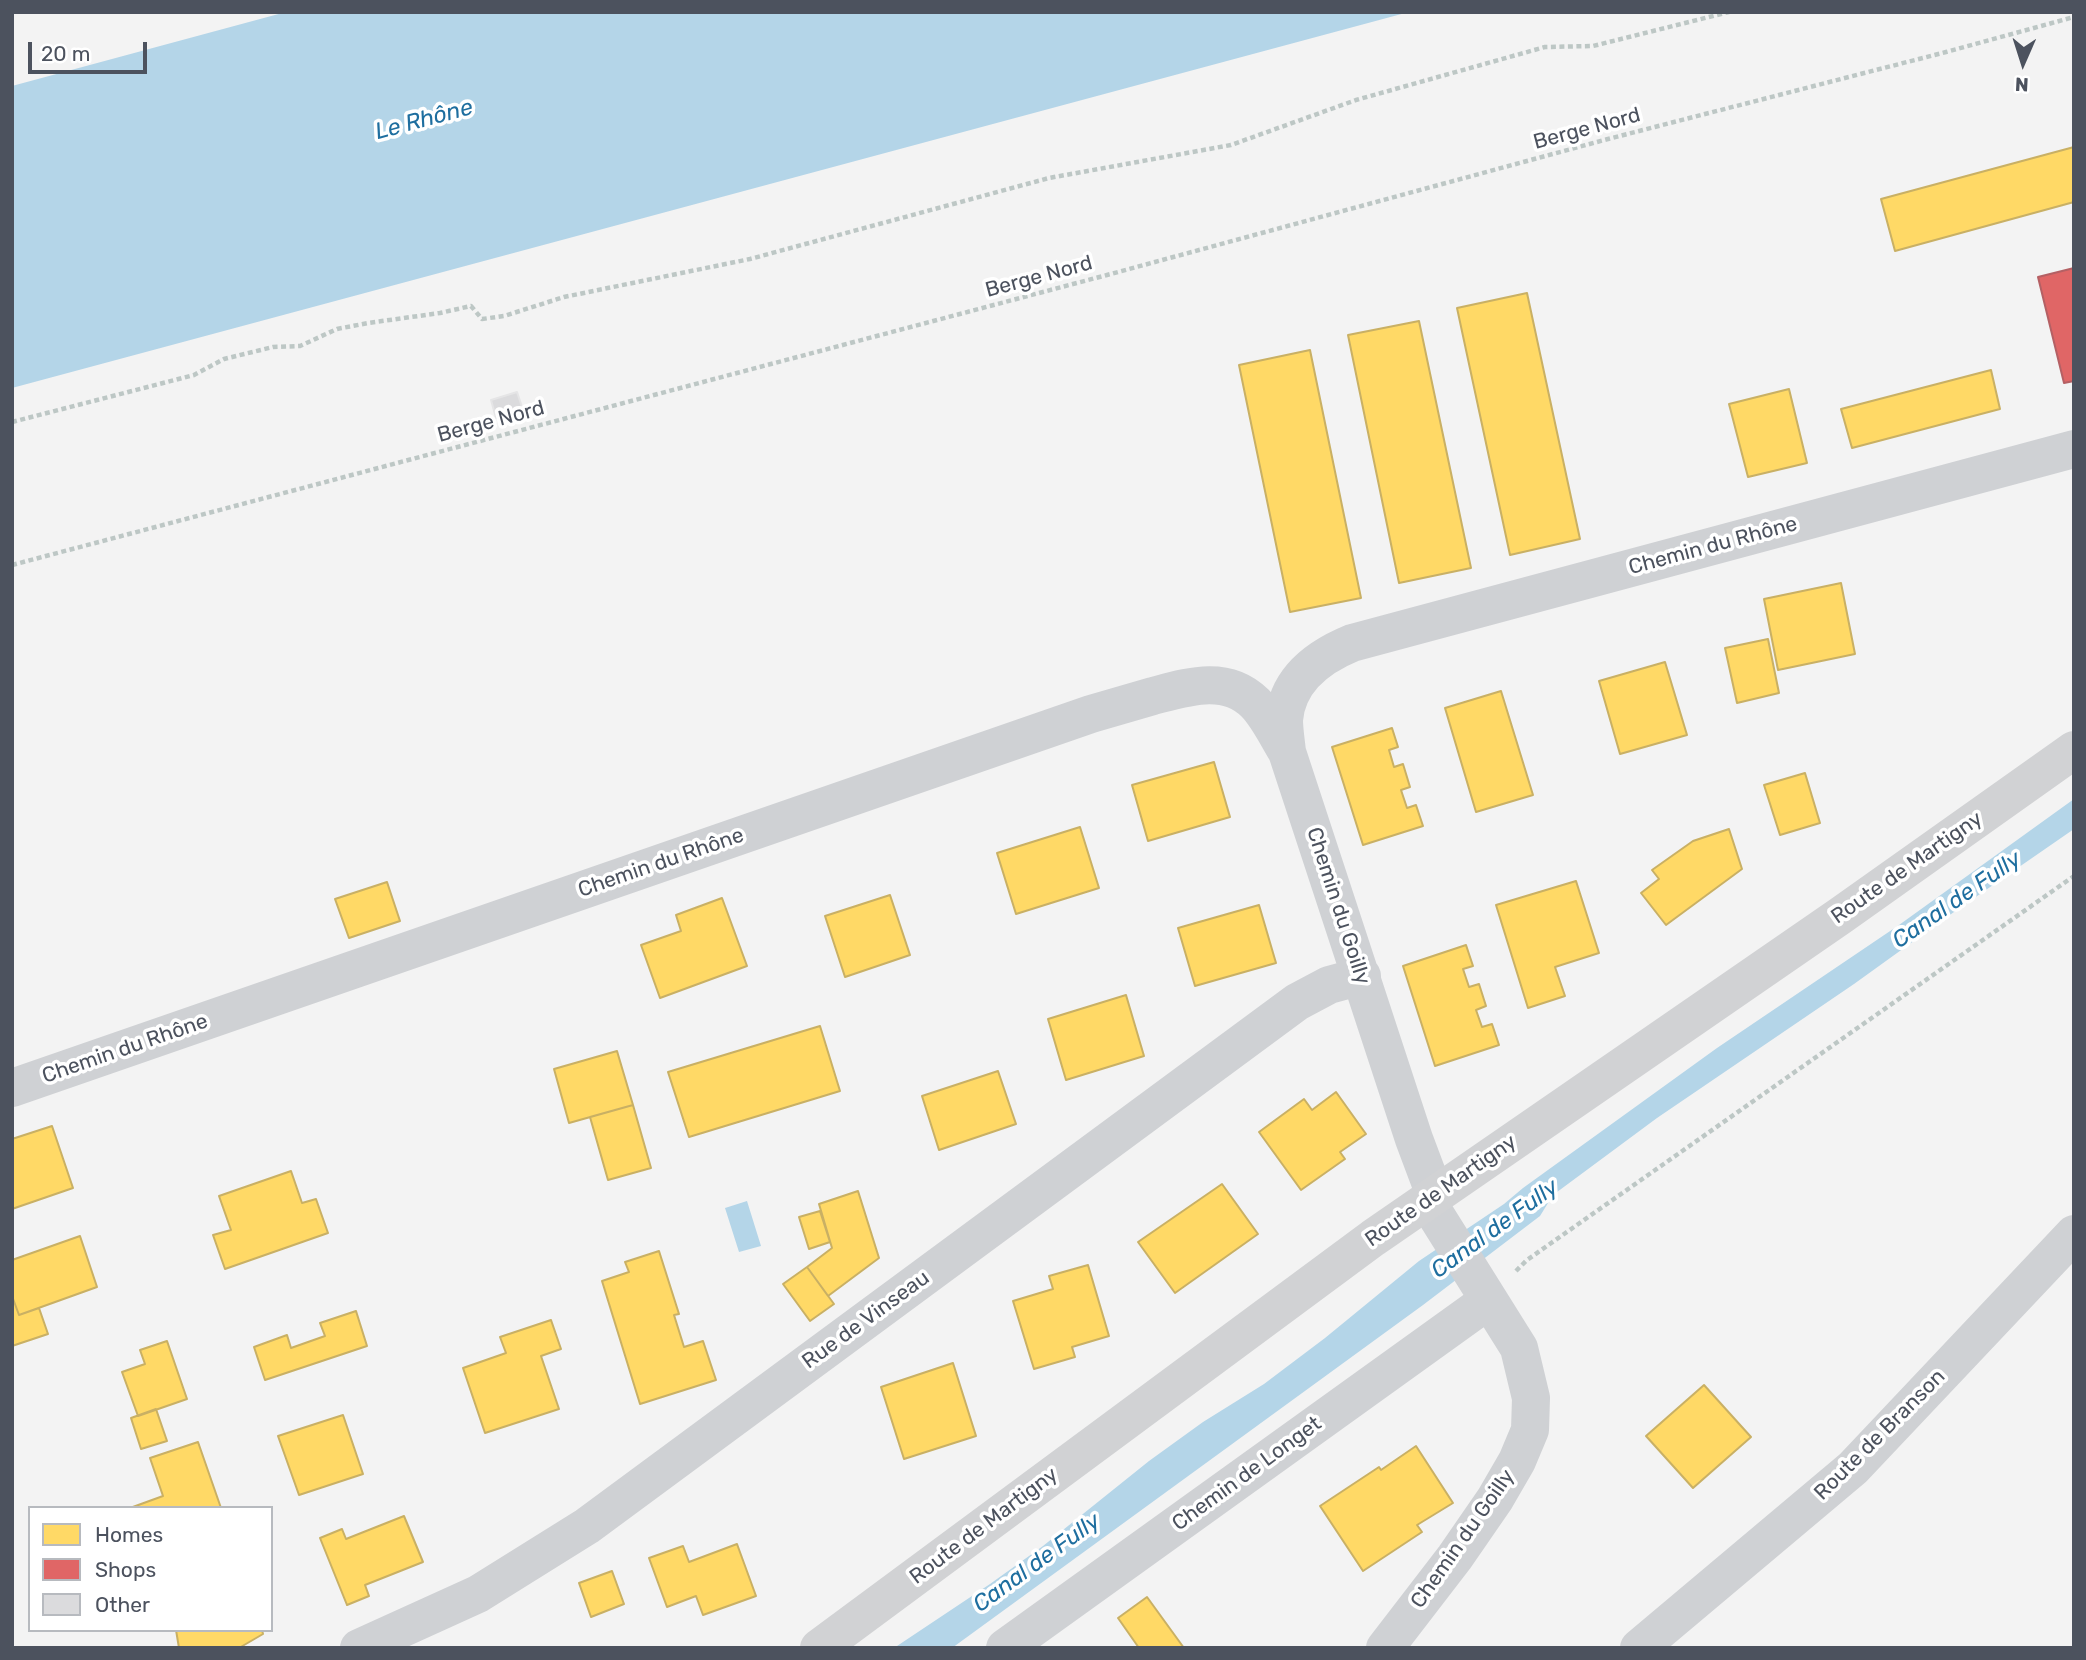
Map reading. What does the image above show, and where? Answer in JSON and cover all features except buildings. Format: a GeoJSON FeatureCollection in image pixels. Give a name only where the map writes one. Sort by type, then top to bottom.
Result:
{"type":"FeatureCollection","features":[{"type":"Feature","properties":{"kind":"main road","name":"Route de Martigny"},"geometry":{"type":"LineString","coordinates":[[819,1648],[1287,1300],[1435,1207],[2074,750]]}},
{"type":"Feature","properties":{"kind":"street","name":"Chemin du Rhône"},"geometry":{"type":"LineString","coordinates":[[1352,643],[2074,449]]}},
{"type":"Feature","properties":{"kind":"street","name":"Chemin du Goilly"},"geometry":{"type":"LineString","coordinates":[[1352,643],[1329,653],[1304,672],[1293,689],[1286,705],[1284,723],[1287,752],[1435,1207],[1519,1348],[1531,1398],[1530,1430],[1517,1461],[1495,1499],[1455,1557],[1385,1648]]}},
{"type":"Feature","properties":{"kind":"street","name":"Chemin du Rhône"},"geometry":{"type":"LineString","coordinates":[[12,1088],[1090,714],[1192,685],[1211,684],[1240,691],[1256,704],[1287,752]]}},
{"type":"Feature","properties":{"kind":"street","name":"Rue de Vinseau"},"geometry":{"type":"LineString","coordinates":[[359,1648],[478,1594],[587,1526],[1297,1002],[1329,985],[1362,976]]}},
{"type":"Feature","properties":{"kind":"street","name":"Route de Branson"},"geometry":{"type":"LineString","coordinates":[[1639,1648],[1853,1468],[2074,1234]]}},
{"type":"Feature","properties":{"kind":"street","name":"Chemin de Longet"},"geometry":{"type":"LineString","coordinates":[[1005,1648],[1484,1292]]}},
{"type":"Feature","properties":{"kind":"path"},"geometry":{"type":"LineString","coordinates":[[12,422],[194,375],[224,359],[273,347],[300,346],[338,329],[471,306],[482,318],[504,316],[564,298],[750,259],[1049,178],[1231,145],[1356,100],[1545,47],[1593,46],[1729,12]]}},
{"type":"Feature","properties":{"kind":"path","name":"Berge Nord"},"geometry":{"type":"LineString","coordinates":[[12,565],[2074,16]]}},
{"type":"Feature","properties":{"kind":"path"},"geometry":{"type":"LineString","coordinates":[[1484,1292],[2074,876]]}},
{"type":"Feature","properties":{"kind":"water","name":"Le Rhône"},"geometry":{"type":"Polygon","coordinates":[[[286,12],[1409,12],[12,388],[12,86],[286,12]]]}},
{"type":"Feature","properties":{"kind":"water","name":"Canal de Fully"},"geometry":{"type":"Polygon","coordinates":[[[2074,799],[2074,829],[1657,1118],[1553,1195],[1540,1216],[1423,1305],[952,1648],[894,1648],[1043,1546],[1149,1461],[1203,1422],[1264,1384],[1419,1261],[1504,1204],[1717,1048],[1899,925],[2074,799]]]}},
{"type":"Feature","properties":{"kind":"water"},"geometry":{"type":"Polygon","coordinates":[[[747,1201],[761,1246],[739,1252],[725,1208],[747,1201]]]}}]}
